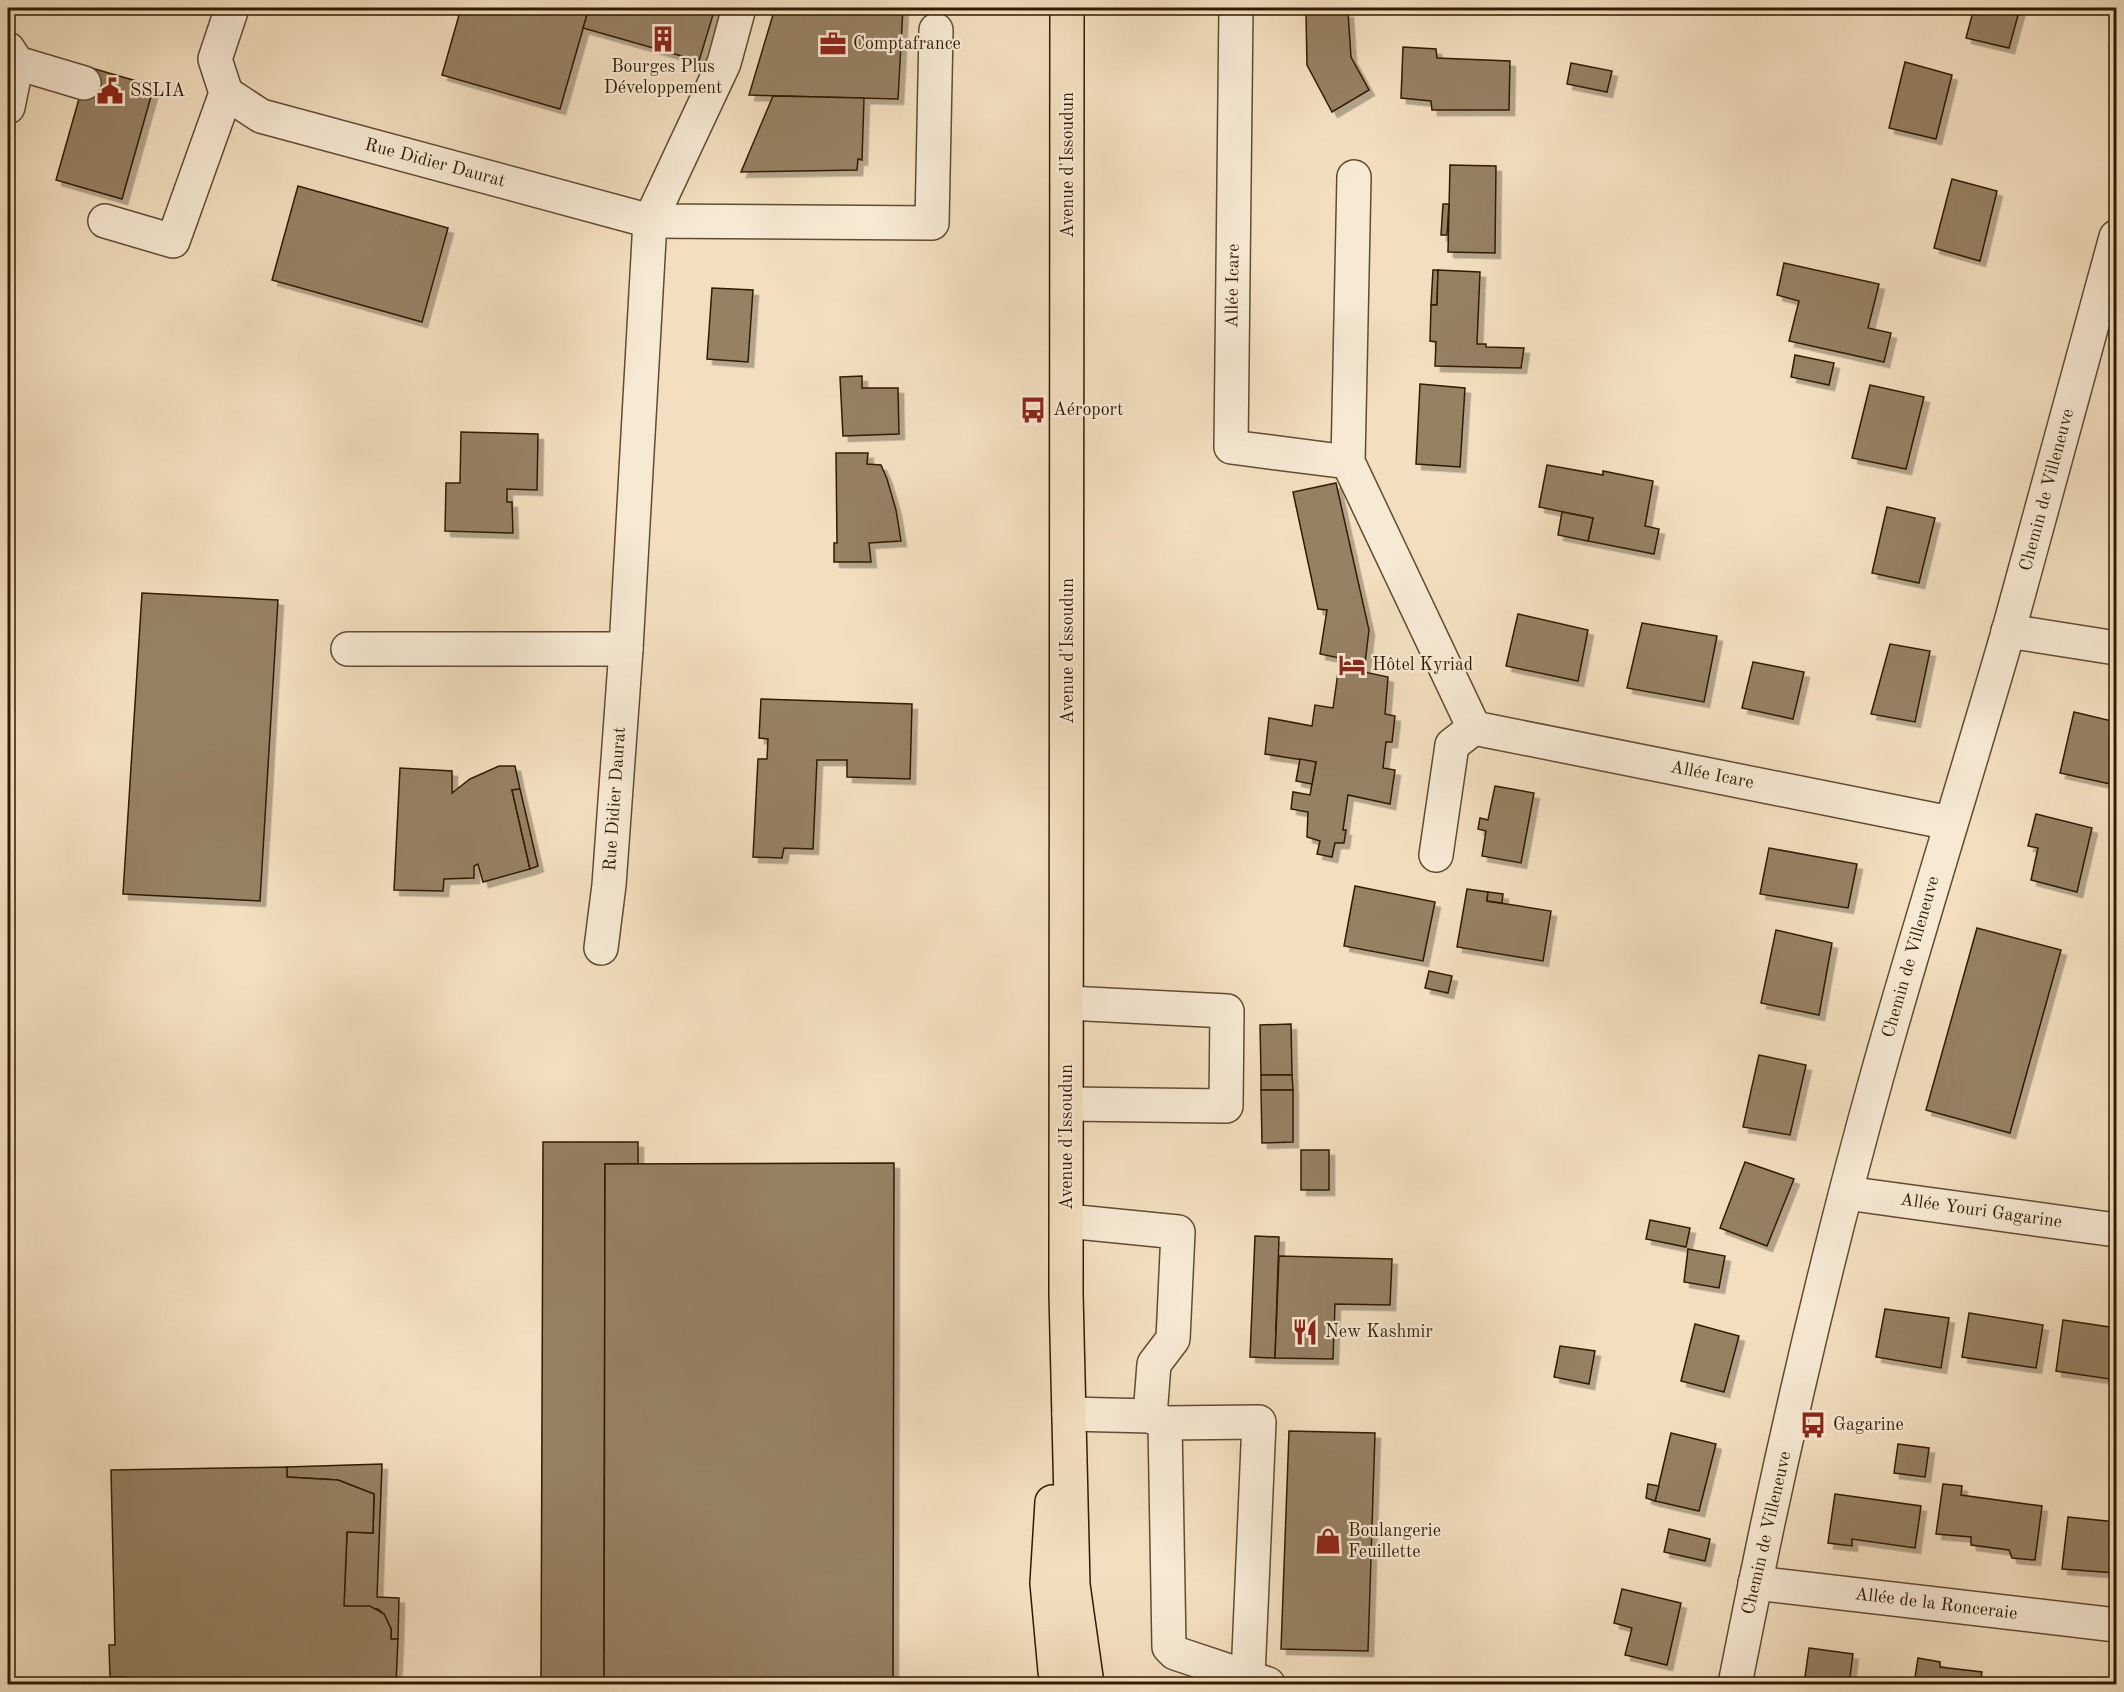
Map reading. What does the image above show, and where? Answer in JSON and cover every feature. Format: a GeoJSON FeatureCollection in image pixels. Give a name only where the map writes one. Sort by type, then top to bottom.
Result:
{"type":"FeatureCollection","features":[{"type":"Feature","properties":{"kind":"main road","name":"Avenue d'Issoudun"},"geometry":{"type":"LineString","coordinates":[[1067,8],[1066,1293],[1073,1585],[1087,1684]]}},
{"type":"Feature","properties":{"kind":"main road","name":"Avenue d'Issoudun"},"geometry":{"type":"LineString","coordinates":[[1058,1684],[1054,1671],[1047,1583],[1066,1293]]}},
{"type":"Feature","properties":{"kind":"street"},"geometry":{"type":"LineString","coordinates":[[105,221],[173,241],[226,93],[215,59],[231,8]]}},
{"type":"Feature","properties":{"kind":"street","name":"Rue Didier Daurat"},"geometry":{"type":"LineString","coordinates":[[601,948],[609,885],[626,650],[650,221],[724,63],[739,8]]}},
{"type":"Feature","properties":{"kind":"street","name":"Allée Icare"},"geometry":{"type":"LineString","coordinates":[[1236,8],[1231,447],[1348,462]]}},
{"type":"Feature","properties":{"kind":"street"},"geometry":{"type":"LineString","coordinates":[[650,221],[932,223],[936,30]]}},
{"type":"Feature","properties":{"kind":"street"},"geometry":{"type":"LineString","coordinates":[[8,106],[12,56],[84,83]]}},
{"type":"Feature","properties":{"kind":"street","name":"Rue Didier Daurat"},"geometry":{"type":"LineString","coordinates":[[226,93],[261,116],[650,221]]}},
{"type":"Feature","properties":{"kind":"street"},"geometry":{"type":"LineString","coordinates":[[1354,177],[1348,462],[1474,728],[1452,745],[1436,855]]}},
{"type":"Feature","properties":{"kind":"street","name":"Chemin de Villeneuve"},"geometry":{"type":"LineString","coordinates":[[1735,1684],[1755,1583],[1846,1193],[1950,823],[2008,631],[2116,237]]}},
{"type":"Feature","properties":{"kind":"street"},"geometry":{"type":"LineString","coordinates":[[2008,631],[2116,648]]}},
{"type":"Feature","properties":{"kind":"street"},"geometry":{"type":"LineString","coordinates":[[348,649],[626,650]]}},
{"type":"Feature","properties":{"kind":"street","name":"Allée Icare"},"geometry":{"type":"LineString","coordinates":[[1474,728],[1950,823]]}},
{"type":"Feature","properties":{"kind":"street"},"geometry":{"type":"LineString","coordinates":[[1067,1104],[1226,1106],[1227,1011],[1068,1003]]}},
{"type":"Feature","properties":{"kind":"street","name":"Allée Youri Gagarine"},"geometry":{"type":"LineString","coordinates":[[1846,1193],[2116,1230]]}},
{"type":"Feature","properties":{"kind":"street"},"geometry":{"type":"LineString","coordinates":[[1067,1221],[1178,1232],[1173,1339],[1154,1364],[1158,1419],[1169,1647],[1175,1653],[1259,1681],[1259,1422],[1158,1419],[1069,1414]]}},
{"type":"Feature","properties":{"kind":"street","name":"Allée de la Ronceraie"},"geometry":{"type":"LineString","coordinates":[[1755,1583],[2116,1625]]}},
{"type":"Feature","properties":{"kind":"building"},"geometry":{"type":"Polygon","coordinates":[[[461,8],[589,8],[560,109],[442,75],[461,8]]]}},
{"type":"Feature","properties":{"kind":"building","name":"Bourges Plus Développement"},"geometry":{"type":"Polygon","coordinates":[[[589,8],[715,8],[699,61],[583,28],[589,8]]]}},
{"type":"Feature","properties":{"kind":"building","name":"Comptafrance"},"geometry":{"type":"Polygon","coordinates":[[[775,8],[903,8],[898,99],[749,95],[775,8]]]}},
{"type":"Feature","properties":{"kind":"building"},"geometry":{"type":"Polygon","coordinates":[[[1974,8],[2020,8],[2009,48],[1966,38],[1974,8]]]}},
{"type":"Feature","properties":{"kind":"building"},"geometry":{"type":"Polygon","coordinates":[[[1348,12],[1351,57],[1369,90],[1332,112],[1307,65],[1306,13],[1348,12]]]}},
{"type":"Feature","properties":{"kind":"building"},"geometry":{"type":"Polygon","coordinates":[[[1403,47],[1436,49],[1437,58],[1510,61],[1509,110],[1432,110],[1431,101],[1401,98],[1403,47]]]}},
{"type":"Feature","properties":{"kind":"building"},"geometry":{"type":"Polygon","coordinates":[[[1905,62],[1952,75],[1936,139],[1889,128],[1905,62]]]}},
{"type":"Feature","properties":{"kind":"building"},"geometry":{"type":"Polygon","coordinates":[[[1571,63],[1612,71],[1607,92],[1567,84],[1571,63]]]}},
{"type":"Feature","properties":{"kind":"building"},"geometry":{"type":"Polygon","coordinates":[[[88,67],[154,86],[122,199],[56,180],[88,67]]]}},
{"type":"Feature","properties":{"kind":"building"},"geometry":{"type":"Polygon","coordinates":[[[773,96],[864,98],[862,160],[858,159],[857,170],[741,172],[773,96]]]}},
{"type":"Feature","properties":{"kind":"building"},"geometry":{"type":"Polygon","coordinates":[[[1450,165],[1496,166],[1495,253],[1448,252],[1450,165]]]}},
{"type":"Feature","properties":{"kind":"building"},"geometry":{"type":"Polygon","coordinates":[[[1952,179],[1997,191],[1980,261],[1934,248],[1952,179]]]}},
{"type":"Feature","properties":{"kind":"building"},"geometry":{"type":"Polygon","coordinates":[[[298,186],[448,228],[422,322],[272,280],[298,186]]]}},
{"type":"Feature","properties":{"kind":"building"},"geometry":{"type":"Polygon","coordinates":[[[1443,204],[1449,204],[1447,235],[1441,235],[1443,204]]]}},
{"type":"Feature","properties":{"kind":"building"},"geometry":{"type":"Polygon","coordinates":[[[1784,263],[1879,284],[1868,328],[1891,333],[1884,362],[1789,341],[1799,301],[1777,295],[1784,263]]]}},
{"type":"Feature","properties":{"kind":"building"},"geometry":{"type":"Polygon","coordinates":[[[1433,270],[1438,270],[1437,305],[1431,305],[1433,270]]]}},
{"type":"Feature","properties":{"kind":"building"},"geometry":{"type":"Polygon","coordinates":[[[1438,270],[1480,272],[1477,344],[1486,344],[1486,347],[1524,348],[1521,368],[1435,366],[1436,342],[1430,341],[1431,305],[1437,305],[1438,270]]]}},
{"type":"Feature","properties":{"kind":"building"},"geometry":{"type":"Polygon","coordinates":[[[712,288],[753,290],[748,362],[707,359],[712,288]]]}},
{"type":"Feature","properties":{"kind":"building"},"geometry":{"type":"Polygon","coordinates":[[[1795,355],[1834,363],[1829,385],[1791,377],[1795,355]]]}},
{"type":"Feature","properties":{"kind":"building"},"geometry":{"type":"Polygon","coordinates":[[[862,376],[862,388],[898,388],[899,434],[843,436],[840,377],[862,376]]]}},
{"type":"Feature","properties":{"kind":"building"},"geometry":{"type":"Polygon","coordinates":[[[1420,384],[1465,388],[1460,467],[1416,464],[1420,384]]]}},
{"type":"Feature","properties":{"kind":"building"},"geometry":{"type":"Polygon","coordinates":[[[1870,385],[1924,397],[1906,469],[1852,458],[1870,385]]]}},
{"type":"Feature","properties":{"kind":"building"},"geometry":{"type":"Polygon","coordinates":[[[461,432],[538,434],[537,490],[507,489],[507,502],[512,502],[513,533],[445,531],[446,483],[460,483],[461,432]]]}},
{"type":"Feature","properties":{"kind":"building"},"geometry":{"type":"Polygon","coordinates":[[[836,453],[868,453],[867,464],[881,465],[887,479],[896,510],[901,541],[869,543],[871,562],[834,562],[834,543],[837,543],[836,453]]]}},
{"type":"Feature","properties":{"kind":"building"},"geometry":{"type":"Polygon","coordinates":[[[1547,465],[1603,475],[1603,471],[1653,481],[1645,526],[1659,529],[1654,554],[1588,541],[1593,518],[1539,507],[1547,465]]]}},
{"type":"Feature","properties":{"kind":"building","name":"Hôtel Kyriad"},"geometry":{"type":"Polygon","coordinates":[[[1336,483],[1369,630],[1364,672],[1388,677],[1385,714],[1395,716],[1392,742],[1386,742],[1383,768],[1395,770],[1390,804],[1348,795],[1343,830],[1346,830],[1344,843],[1335,843],[1332,857],[1317,854],[1320,841],[1307,837],[1308,812],[1291,809],[1293,792],[1310,795],[1316,762],[1265,754],[1269,718],[1312,726],[1315,705],[1333,708],[1340,658],[1320,654],[1327,610],[1318,609],[1293,492],[1336,483]]]}},
{"type":"Feature","properties":{"kind":"building"},"geometry":{"type":"Polygon","coordinates":[[[1887,507],[1935,518],[1919,583],[1872,573],[1887,507]]]}},
{"type":"Feature","properties":{"kind":"building"},"geometry":{"type":"Polygon","coordinates":[[[1562,512],[1593,518],[1588,541],[1558,535],[1562,512]]]}},
{"type":"Feature","properties":{"kind":"building"},"geometry":{"type":"Polygon","coordinates":[[[142,593],[278,600],[260,901],[123,894],[142,593]]]}},
{"type":"Feature","properties":{"kind":"building"},"geometry":{"type":"Polygon","coordinates":[[[1518,614],[1588,630],[1578,681],[1506,666],[1518,614]]]}},
{"type":"Feature","properties":{"kind":"building"},"geometry":{"type":"Polygon","coordinates":[[[1642,623],[1717,636],[1704,702],[1627,688],[1642,623]]]}},
{"type":"Feature","properties":{"kind":"building"},"geometry":{"type":"Polygon","coordinates":[[[1890,644],[1930,651],[1915,722],[1871,714],[1890,644]]]}},
{"type":"Feature","properties":{"kind":"building"},"geometry":{"type":"Polygon","coordinates":[[[1753,662],[1804,672],[1793,719],[1742,708],[1753,662]]]}},
{"type":"Feature","properties":{"kind":"building"},"geometry":{"type":"Polygon","coordinates":[[[761,699],[912,704],[910,779],[847,777],[847,760],[817,760],[813,849],[784,848],[782,858],[753,857],[758,759],[767,759],[768,739],[759,738],[761,699]]]}},
{"type":"Feature","properties":{"kind":"building"},"geometry":{"type":"Polygon","coordinates":[[[2074,712],[2116,722],[2115,785],[2060,773],[2074,712]]]}},
{"type":"Feature","properties":{"kind":"building"},"geometry":{"type":"Polygon","coordinates":[[[1300,759],[1316,762],[1312,784],[1296,781],[1300,759]]]}},
{"type":"Feature","properties":{"kind":"building"},"geometry":{"type":"Polygon","coordinates":[[[499,766],[515,766],[520,789],[512,790],[530,869],[483,882],[478,864],[474,866],[474,878],[444,879],[443,891],[394,890],[400,768],[452,771],[452,793],[470,779],[499,766]]]}},
{"type":"Feature","properties":{"kind":"building"},"geometry":{"type":"Polygon","coordinates":[[[1495,786],[1534,793],[1521,863],[1482,856],[1486,831],[1478,829],[1480,818],[1488,820],[1495,786]]]}},
{"type":"Feature","properties":{"kind":"building"},"geometry":{"type":"Polygon","coordinates":[[[520,789],[538,866],[530,869],[512,790],[520,789]]]}},
{"type":"Feature","properties":{"kind":"building"},"geometry":{"type":"Polygon","coordinates":[[[2036,814],[2092,828],[2077,892],[2031,880],[2038,848],[2028,846],[2036,814]]]}},
{"type":"Feature","properties":{"kind":"building"},"geometry":{"type":"Polygon","coordinates":[[[1769,848],[1857,864],[1848,908],[1760,894],[1769,848]]]}},
{"type":"Feature","properties":{"kind":"building"},"geometry":{"type":"Polygon","coordinates":[[[1355,886],[1435,902],[1423,961],[1344,946],[1355,886]]]}},
{"type":"Feature","properties":{"kind":"building"},"geometry":{"type":"Polygon","coordinates":[[[1467,889],[1488,892],[1487,901],[1551,911],[1543,961],[1457,947],[1467,889]]]}},
{"type":"Feature","properties":{"kind":"building"},"geometry":{"type":"Polygon","coordinates":[[[1488,892],[1503,894],[1502,903],[1487,901],[1488,892]]]}},
{"type":"Feature","properties":{"kind":"building"},"geometry":{"type":"Polygon","coordinates":[[[1977,928],[2061,950],[2010,1133],[1926,1110],[1977,928]]]}},
{"type":"Feature","properties":{"kind":"building"},"geometry":{"type":"Polygon","coordinates":[[[1776,930],[1832,943],[1819,1015],[1761,1003],[1776,930]]]}},
{"type":"Feature","properties":{"kind":"building"},"geometry":{"type":"Polygon","coordinates":[[[1429,971],[1452,976],[1448,993],[1425,988],[1429,971]]]}},
{"type":"Feature","properties":{"kind":"building"},"geometry":{"type":"Polygon","coordinates":[[[1291,1024],[1292,1075],[1261,1075],[1260,1025],[1291,1024]]]}},
{"type":"Feature","properties":{"kind":"building"},"geometry":{"type":"Polygon","coordinates":[[[1759,1055],[1806,1065],[1790,1135],[1743,1127],[1759,1055]]]}},
{"type":"Feature","properties":{"kind":"building"},"geometry":{"type":"Polygon","coordinates":[[[1261,1075],[1292,1075],[1293,1090],[1261,1090],[1261,1075]]]}},
{"type":"Feature","properties":{"kind":"building"},"geometry":{"type":"Polygon","coordinates":[[[1261,1090],[1293,1090],[1293,1142],[1262,1143],[1261,1090]]]}},
{"type":"Feature","properties":{"kind":"building"},"geometry":{"type":"Polygon","coordinates":[[[543,1142],[638,1142],[638,1164],[605,1164],[604,1684],[541,1684],[543,1142]]]}},
{"type":"Feature","properties":{"kind":"building"},"geometry":{"type":"Polygon","coordinates":[[[1301,1150],[1329,1150],[1329,1190],[1301,1190],[1301,1150]]]}},
{"type":"Feature","properties":{"kind":"building"},"geometry":{"type":"Polygon","coordinates":[[[1745,1162],[1794,1179],[1767,1246],[1720,1228],[1745,1162]]]}},
{"type":"Feature","properties":{"kind":"building"},"geometry":{"type":"Polygon","coordinates":[[[894,1163],[893,1684],[604,1684],[605,1164],[894,1163]]]}},
{"type":"Feature","properties":{"kind":"building"},"geometry":{"type":"Polygon","coordinates":[[[1650,1220],[1690,1228],[1686,1247],[1646,1239],[1650,1220]]]}},
{"type":"Feature","properties":{"kind":"building"},"geometry":{"type":"Polygon","coordinates":[[[1255,1236],[1279,1237],[1275,1358],[1250,1357],[1255,1236]]]}},
{"type":"Feature","properties":{"kind":"building"},"geometry":{"type":"Polygon","coordinates":[[[1688,1249],[1725,1256],[1719,1288],[1684,1282],[1688,1249]]]}},
{"type":"Feature","properties":{"kind":"building","name":"New Kashmir"},"geometry":{"type":"Polygon","coordinates":[[[1279,1256],[1392,1259],[1390,1305],[1335,1304],[1333,1359],[1275,1358],[1279,1256]]]}},
{"type":"Feature","properties":{"kind":"building"},"geometry":{"type":"Polygon","coordinates":[[[1885,1309],[1949,1318],[1941,1368],[1876,1357],[1885,1309]]]}},
{"type":"Feature","properties":{"kind":"building"},"geometry":{"type":"Polygon","coordinates":[[[1969,1313],[2043,1325],[2036,1368],[1962,1357],[1969,1313]]]}},
{"type":"Feature","properties":{"kind":"building"},"geometry":{"type":"Polygon","coordinates":[[[2063,1320],[2116,1328],[2116,1380],[2056,1371],[2063,1320]]]}},
{"type":"Feature","properties":{"kind":"building"},"geometry":{"type":"Polygon","coordinates":[[[1695,1324],[1739,1336],[1724,1392],[1681,1381],[1695,1324]]]}},
{"type":"Feature","properties":{"kind":"building"},"geometry":{"type":"Polygon","coordinates":[[[1560,1346],[1595,1351],[1589,1384],[1554,1377],[1560,1346]]]}},
{"type":"Feature","properties":{"kind":"building","name":"Boulangerie Feuillette"},"geometry":{"type":"Polygon","coordinates":[[[1289,1431],[1375,1433],[1368,1651],[1281,1649],[1289,1431]]]}},
{"type":"Feature","properties":{"kind":"building"},"geometry":{"type":"Polygon","coordinates":[[[1671,1433],[1716,1444],[1699,1511],[1655,1501],[1671,1433]]]}},
{"type":"Feature","properties":{"kind":"building"},"geometry":{"type":"Polygon","coordinates":[[[1898,1444],[1929,1448],[1925,1477],[1894,1473],[1898,1444]]]}},
{"type":"Feature","properties":{"kind":"building"},"geometry":{"type":"Polygon","coordinates":[[[382,1464],[377,1597],[399,1598],[398,1639],[391,1639],[391,1629],[384,1614],[378,1609],[344,1606],[347,1532],[373,1533],[374,1494],[338,1480],[287,1477],[287,1467],[382,1464]]]}},
{"type":"Feature","properties":{"kind":"building"},"geometry":{"type":"Polygon","coordinates":[[[287,1467],[287,1477],[338,1480],[374,1494],[373,1533],[347,1532],[344,1606],[370,1606],[384,1614],[391,1629],[391,1639],[398,1639],[396,1684],[125,1684],[125,1677],[110,1677],[109,1645],[115,1645],[111,1470],[287,1467]]]}},
{"type":"Feature","properties":{"kind":"building"},"geometry":{"type":"Polygon","coordinates":[[[1648,1484],[1659,1486],[1655,1501],[1646,1498],[1648,1484]]]}},
{"type":"Feature","properties":{"kind":"building"},"geometry":{"type":"Polygon","coordinates":[[[1943,1484],[1962,1486],[1961,1495],[2042,1506],[2035,1560],[2012,1558],[2009,1550],[1971,1545],[1971,1537],[1936,1534],[1943,1484]]]}},
{"type":"Feature","properties":{"kind":"building"},"geometry":{"type":"Polygon","coordinates":[[[1835,1494],[1921,1506],[1915,1548],[1852,1539],[1852,1546],[1828,1543],[1835,1494]]]}},
{"type":"Feature","properties":{"kind":"building"},"geometry":{"type":"Polygon","coordinates":[[[2068,1517],[2116,1522],[2116,1573],[2062,1569],[2068,1517]]]}},
{"type":"Feature","properties":{"kind":"building"},"geometry":{"type":"Polygon","coordinates":[[[1669,1529],[1710,1539],[1705,1561],[1664,1552],[1669,1529]]]}},
{"type":"Feature","properties":{"kind":"building"},"geometry":{"type":"Polygon","coordinates":[[[1622,1589],[1681,1603],[1667,1665],[1625,1655],[1632,1628],[1614,1623],[1622,1589]]]}},
{"type":"Feature","properties":{"kind":"building"},"geometry":{"type":"Polygon","coordinates":[[[1809,1648],[1853,1654],[1849,1684],[1804,1684],[1809,1648]]]}},
{"type":"Feature","properties":{"kind":"building"},"geometry":{"type":"Polygon","coordinates":[[[1918,1658],[1940,1662],[1940,1667],[1982,1672],[1980,1684],[1914,1684],[1918,1658]]]}},
{"type":"Feature","properties":{"kind":"building"},"geometry":{"type":"Polygon","coordinates":[[[110,1677],[125,1677],[125,1684],[110,1684],[110,1677]]]}},
{"type":"Feature","properties":{"kind":"place","name":"Bourges Plus Développement"},"geometry":{"type":"Point","coordinates":[663,39]}},
{"type":"Feature","properties":{"kind":"place","name":"Comptafrance"},"geometry":{"type":"Point","coordinates":[833,44]}},
{"type":"Feature","properties":{"kind":"place","name":"SSLIA"},"geometry":{"type":"Point","coordinates":[110,91]}},
{"type":"Feature","properties":{"kind":"place","name":"Aéroport"},"geometry":{"type":"Point","coordinates":[1033,410]}},
{"type":"Feature","properties":{"kind":"place","name":"Hôtel Kyriad"},"geometry":{"type":"Point","coordinates":[1352,665]}},
{"type":"Feature","properties":{"kind":"place","name":"New Kashmir"},"geometry":{"type":"Point","coordinates":[1305,1332]}},
{"type":"Feature","properties":{"kind":"place","name":"Gagarine"},"geometry":{"type":"Point","coordinates":[1813,1425]}},
{"type":"Feature","properties":{"kind":"place","name":"Boulangerie Feuillette"},"geometry":{"type":"Point","coordinates":[1328,1541]}}]}
